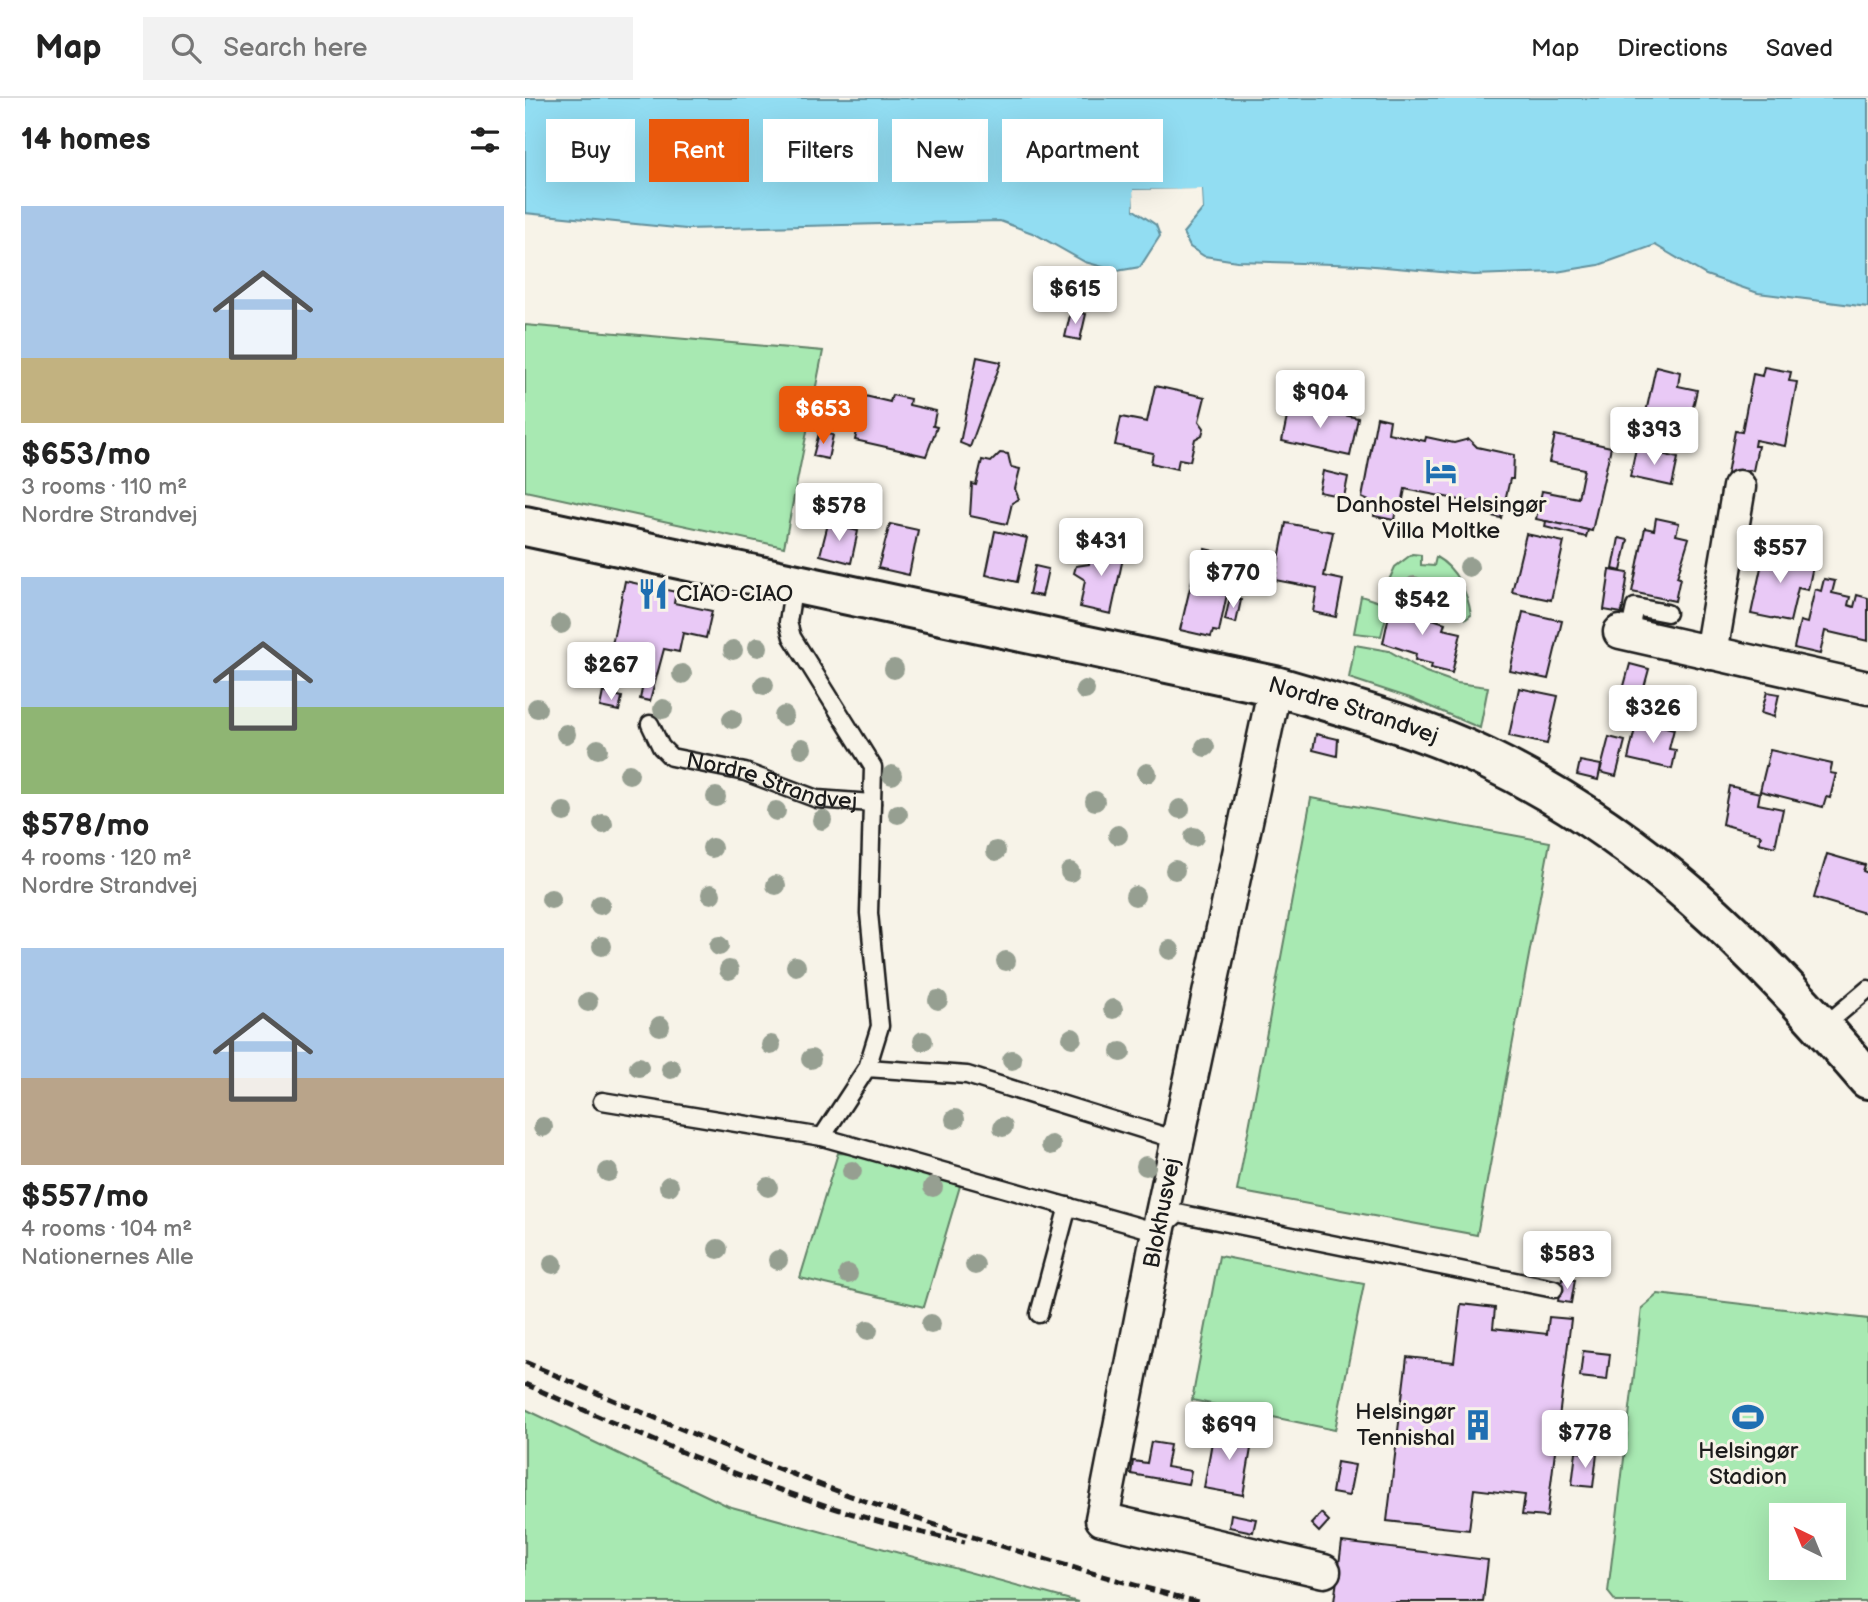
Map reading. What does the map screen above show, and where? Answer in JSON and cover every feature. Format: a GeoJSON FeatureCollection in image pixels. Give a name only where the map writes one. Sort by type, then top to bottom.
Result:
{"type":"FeatureCollection","features":[{"type":"Feature","properties":{"kind":"main road","name":"Nordre Strandvej"},"geometry":{"type":"LineString","coordinates":[[525,526],[1275,686],[1360,710],[1432,735],[1485,758],[1544,790],[1620,838],[1687,889],[1766,963],[1868,1079]]}},
{"type":"Feature","properties":{"kind":"street"},"geometry":{"type":"LineString","coordinates":[[1711,653],[1739,487]]}},
{"type":"Feature","properties":{"kind":"street"},"geometry":{"type":"LineString","coordinates":[[1625,633],[1868,688]]}},
{"type":"Feature","properties":{"kind":"street","name":"Blokhusvej"},"geometry":{"type":"LineString","coordinates":[[1275,686],[1177,1140],[1102,1519],[1324,1571]]}},
{"type":"Feature","properties":{"kind":"lane","name":"Nordre Strandvej"},"geometry":{"type":"LineString","coordinates":[[794,584],[788,622],[792,637],[873,767],[869,913],[880,1026],[867,1068],[822,1137]]}},
{"type":"Feature","properties":{"kind":"lane"},"geometry":{"type":"LineString","coordinates":[[1625,633],[1635,607],[1667,613]]}},
{"type":"Feature","properties":{"kind":"lane","name":"Nordre Strandvej"},"geometry":{"type":"LineString","coordinates":[[650,724],[661,747],[671,757],[745,772],[817,799],[872,803]]}},
{"type":"Feature","properties":{"kind":"lane"},"geometry":{"type":"LineString","coordinates":[[1823,1027],[1868,989]]}},
{"type":"Feature","properties":{"kind":"lane"},"geometry":{"type":"LineString","coordinates":[[867,1068],[967,1075],[1177,1140]]}},
{"type":"Feature","properties":{"kind":"lane"},"geometry":{"type":"LineString","coordinates":[[602,1101],[822,1137],[1158,1232],[1178,1213],[1554,1289]]}},
{"type":"Feature","properties":{"kind":"lane"},"geometry":{"type":"LineString","coordinates":[[1039,1314],[1068,1206]]}},
{"type":"Feature","properties":{"kind":"green space"},"geometry":{"type":"Polygon","coordinates":[[[525,325],[823,351],[784,547],[525,491],[525,325]]]}},
{"type":"Feature","properties":{"kind":"green space"},"geometry":{"type":"Polygon","coordinates":[[[1412,554],[1421,555],[1421,565],[1434,566],[1436,557],[1455,574],[1464,590],[1471,615],[1466,619],[1436,589],[1421,581],[1406,585],[1392,594],[1381,636],[1354,633],[1361,596],[1379,602],[1395,567],[1412,554]]]}},
{"type":"Feature","properties":{"kind":"green space"},"geometry":{"type":"Polygon","coordinates":[[[1355,645],[1389,651],[1426,672],[1457,683],[1488,687],[1480,728],[1410,698],[1349,678],[1355,645]]]}},
{"type":"Feature","properties":{"kind":"green space"},"geometry":{"type":"Polygon","coordinates":[[[1311,798],[1550,842],[1477,1235],[1237,1191],[1311,798]]]}},
{"type":"Feature","properties":{"kind":"green space"},"geometry":{"type":"Polygon","coordinates":[[[838,1153],[873,1155],[960,1186],[924,1307],[800,1278],[838,1153]]]}},
{"type":"Feature","properties":{"kind":"green space"},"geometry":{"type":"Polygon","coordinates":[[[1219,1256],[1364,1284],[1335,1430],[1192,1400],[1219,1256]]]}},
{"type":"Feature","properties":{"kind":"green space","name":"Helsingør Stadion"},"geometry":{"type":"Polygon","coordinates":[[[1658,1294],[1868,1319],[1868,1602],[1616,1602],[1608,1592],[1642,1308],[1658,1294]]]}},
{"type":"Feature","properties":{"kind":"green space"},"geometry":{"type":"Polygon","coordinates":[[[525,1409],[728,1506],[1078,1602],[525,1602],[525,1409]]]}},
{"type":"Feature","properties":{"kind":"water"},"geometry":{"type":"Polygon","coordinates":[[[525,98],[1868,98],[1868,307],[1758,293],[1706,275],[1655,245],[1599,265],[1556,272],[1474,275],[1363,265],[1237,261],[1204,256],[1190,247],[1183,233],[1203,209],[1202,190],[1134,190],[1134,210],[1156,225],[1160,236],[1140,267],[1117,271],[1085,262],[1035,234],[1000,221],[686,229],[525,213],[525,98]]]}},
{"type":"Feature","properties":{"kind":"pier"},"geometry":{"type":"Polygon","coordinates":[[[1202,189],[1203,209],[1198,209],[1199,193],[1137,193],[1140,210],[1134,210],[1133,190],[1202,189]]]}},
{"type":"Feature","properties":{"kind":"building"},"geometry":{"type":"Polygon","coordinates":[[[1071,311],[1086,314],[1080,340],[1065,337],[1071,311]]]}},
{"type":"Feature","properties":{"kind":"building"},"geometry":{"type":"Polygon","coordinates":[[[977,357],[1001,362],[970,447],[960,443],[977,357]]]}},
{"type":"Feature","properties":{"kind":"building"},"geometry":{"type":"Polygon","coordinates":[[[1656,366],[1680,372],[1678,386],[1697,390],[1688,429],[1670,425],[1668,433],[1653,430],[1655,419],[1645,417],[1656,366]]]}},
{"type":"Feature","properties":{"kind":"building"},"geometry":{"type":"Polygon","coordinates":[[[1764,367],[1791,372],[1789,381],[1797,382],[1785,446],[1755,440],[1754,446],[1758,446],[1753,471],[1749,470],[1746,483],[1726,479],[1735,431],[1742,432],[1753,374],[1762,376],[1764,367]]]}},
{"type":"Feature","properties":{"kind":"building"},"geometry":{"type":"Polygon","coordinates":[[[1155,386],[1205,397],[1199,421],[1204,428],[1202,435],[1195,439],[1190,461],[1179,459],[1177,469],[1151,463],[1153,453],[1115,445],[1121,417],[1147,422],[1155,386]]]}},
{"type":"Feature","properties":{"kind":"building"},"geometry":{"type":"Polygon","coordinates":[[[892,395],[910,399],[909,405],[936,411],[933,426],[937,427],[926,456],[855,440],[865,396],[890,402],[892,395]]]}},
{"type":"Feature","properties":{"kind":"building"},"geometry":{"type":"Polygon","coordinates":[[[1290,403],[1358,418],[1350,456],[1282,441],[1290,403]]]}},
{"type":"Feature","properties":{"kind":"building","name":"Danhostel Helsingør Villa Moltke"},"geometry":{"type":"Polygon","coordinates":[[[1377,417],[1390,420],[1388,433],[1425,441],[1426,437],[1454,443],[1469,439],[1477,447],[1514,455],[1513,479],[1510,479],[1501,518],[1469,511],[1471,502],[1405,489],[1401,509],[1396,509],[1394,520],[1374,516],[1376,504],[1362,498],[1377,417]]]}},
{"type":"Feature","properties":{"kind":"building"},"geometry":{"type":"Polygon","coordinates":[[[819,433],[833,435],[828,459],[813,456],[819,433]]]}},
{"type":"Feature","properties":{"kind":"building"},"geometry":{"type":"Polygon","coordinates":[[[1555,435],[1611,447],[1592,531],[1536,519],[1542,491],[1578,498],[1584,469],[1549,462],[1555,435]]]}},
{"type":"Feature","properties":{"kind":"building"},"geometry":{"type":"Polygon","coordinates":[[[1636,448],[1678,458],[1672,486],[1630,477],[1636,448]]]}},
{"type":"Feature","properties":{"kind":"building"},"geometry":{"type":"Polygon","coordinates":[[[1000,453],[1008,454],[1011,467],[1020,469],[1015,489],[1019,499],[1012,503],[1007,524],[970,516],[972,484],[976,485],[982,460],[991,462],[1000,453]]]}},
{"type":"Feature","properties":{"kind":"building"},"geometry":{"type":"Polygon","coordinates":[[[1323,471],[1348,477],[1344,497],[1319,492],[1323,471]]]}},
{"type":"Feature","properties":{"kind":"building"},"geometry":{"type":"Polygon","coordinates":[[[1656,518],[1679,523],[1676,535],[1689,538],[1677,577],[1680,578],[1675,601],[1632,592],[1645,528],[1654,530],[1656,518]]]}},
{"type":"Feature","properties":{"kind":"building"},"geometry":{"type":"Polygon","coordinates":[[[1546,521],[1588,530],[1586,537],[1545,527],[1546,521]]]}},
{"type":"Feature","properties":{"kind":"building"},"geometry":{"type":"Polygon","coordinates":[[[1286,523],[1333,532],[1324,576],[1343,580],[1336,617],[1313,612],[1317,588],[1275,580],[1286,523]]]}},
{"type":"Feature","properties":{"kind":"building"},"geometry":{"type":"Polygon","coordinates":[[[828,524],[858,531],[851,563],[820,555],[828,524]]]}},
{"type":"Feature","properties":{"kind":"building"},"geometry":{"type":"Polygon","coordinates":[[[890,524],[918,530],[909,575],[878,568],[890,524]]]}},
{"type":"Feature","properties":{"kind":"building"},"geometry":{"type":"Polygon","coordinates":[[[995,531],[1027,538],[1017,582],[986,575],[995,531]]]}},
{"type":"Feature","properties":{"kind":"building"},"geometry":{"type":"Polygon","coordinates":[[[1526,534],[1564,542],[1551,600],[1512,592],[1526,534]]]}},
{"type":"Feature","properties":{"kind":"building"},"geometry":{"type":"Polygon","coordinates":[[[1619,538],[1628,540],[1621,571],[1613,569],[1619,538]]]}},
{"type":"Feature","properties":{"kind":"building"},"geometry":{"type":"Polygon","coordinates":[[[1103,541],[1119,544],[1116,556],[1123,558],[1111,614],[1080,607],[1085,580],[1074,573],[1076,566],[1089,564],[1091,550],[1100,552],[1103,541]]]}},
{"type":"Feature","properties":{"kind":"building"},"geometry":{"type":"Polygon","coordinates":[[[1205,549],[1235,556],[1219,632],[1213,631],[1211,637],[1180,630],[1194,571],[1200,572],[1205,549]]]}},
{"type":"Feature","properties":{"kind":"building"},"geometry":{"type":"Polygon","coordinates":[[[1765,549],[1804,558],[1802,564],[1813,566],[1808,590],[1798,588],[1790,622],[1751,614],[1765,549]]]}},
{"type":"Feature","properties":{"kind":"building"},"geometry":{"type":"Polygon","coordinates":[[[1035,566],[1048,569],[1042,596],[1029,594],[1035,566]]]}},
{"type":"Feature","properties":{"kind":"building"},"geometry":{"type":"Polygon","coordinates":[[[1610,570],[1628,573],[1622,613],[1604,610],[1610,570]]]}},
{"type":"Feature","properties":{"kind":"building"},"geometry":{"type":"Polygon","coordinates":[[[1824,579],[1835,581],[1832,593],[1850,597],[1848,605],[1854,607],[1857,595],[1868,598],[1868,641],[1825,631],[1820,654],[1794,648],[1800,621],[1807,623],[1815,589],[1821,591],[1824,579]]]}},
{"type":"Feature","properties":{"kind":"building"},"geometry":{"type":"Polygon","coordinates":[[[625,581],[676,592],[674,603],[712,611],[706,638],[683,633],[679,652],[664,649],[650,701],[640,699],[643,684],[622,679],[624,672],[607,669],[625,581]]]}},
{"type":"Feature","properties":{"kind":"building"},"geometry":{"type":"Polygon","coordinates":[[[1230,597],[1241,600],[1236,623],[1225,620],[1230,597]]]}},
{"type":"Feature","properties":{"kind":"building"},"geometry":{"type":"Polygon","coordinates":[[[1392,601],[1411,605],[1410,612],[1445,623],[1443,629],[1461,633],[1452,673],[1431,668],[1432,664],[1415,660],[1416,654],[1383,643],[1392,601]]]}},
{"type":"Feature","properties":{"kind":"building"},"geometry":{"type":"Polygon","coordinates":[[[1523,612],[1562,621],[1548,679],[1510,671],[1523,612]]]}},
{"type":"Feature","properties":{"kind":"building"},"geometry":{"type":"Polygon","coordinates":[[[1630,664],[1649,669],[1640,702],[1621,697],[1630,664]]]}},
{"type":"Feature","properties":{"kind":"building"},"geometry":{"type":"Polygon","coordinates":[[[1519,688],[1558,696],[1547,744],[1509,736],[1519,688]]]}},
{"type":"Feature","properties":{"kind":"building"},"geometry":{"type":"Polygon","coordinates":[[[603,692],[622,697],[619,711],[600,707],[603,692]]]}},
{"type":"Feature","properties":{"kind":"building"},"geometry":{"type":"Polygon","coordinates":[[[1767,692],[1779,694],[1774,717],[1761,713],[1767,692]]]}},
{"type":"Feature","properties":{"kind":"building"},"geometry":{"type":"Polygon","coordinates":[[[1637,720],[1674,729],[1669,749],[1676,750],[1672,769],[1628,759],[1637,720]]]}},
{"type":"Feature","properties":{"kind":"building"},"geometry":{"type":"Polygon","coordinates":[[[1316,734],[1338,739],[1337,756],[1313,750],[1316,734]]]}},
{"type":"Feature","properties":{"kind":"building"},"geometry":{"type":"Polygon","coordinates":[[[1609,737],[1625,741],[1616,776],[1600,772],[1609,737]]]}},
{"type":"Feature","properties":{"kind":"building"},"geometry":{"type":"Polygon","coordinates":[[[1770,750],[1832,764],[1830,773],[1836,774],[1830,798],[1826,797],[1823,807],[1760,791],[1770,750]]]}},
{"type":"Feature","properties":{"kind":"building"},"geometry":{"type":"Polygon","coordinates":[[[1580,761],[1601,765],[1598,780],[1577,775],[1580,761]]]}},
{"type":"Feature","properties":{"kind":"building"},"geometry":{"type":"Polygon","coordinates":[[[1729,786],[1760,793],[1758,804],[1783,809],[1775,847],[1759,843],[1761,835],[1722,824],[1729,786]]]}},
{"type":"Feature","properties":{"kind":"building"},"geometry":{"type":"Polygon","coordinates":[[[1827,854],[1865,865],[1863,871],[1868,873],[1868,914],[1814,898],[1827,854]]]}},
{"type":"Feature","properties":{"kind":"building"},"geometry":{"type":"Polygon","coordinates":[[[1562,1279],[1575,1280],[1571,1303],[1558,1301],[1562,1279]]]}},
{"type":"Feature","properties":{"kind":"building","name":"Helsingør Tennishal"},"geometry":{"type":"Polygon","coordinates":[[[1461,1304],[1495,1308],[1493,1328],[1547,1334],[1549,1317],[1571,1319],[1547,1517],[1522,1515],[1525,1495],[1474,1489],[1469,1530],[1387,1521],[1407,1357],[1454,1362],[1461,1304]]]}},
{"type":"Feature","properties":{"kind":"building"},"geometry":{"type":"Polygon","coordinates":[[[1583,1351],[1610,1354],[1607,1380],[1580,1377],[1583,1351]]]}},
{"type":"Feature","properties":{"kind":"building"},"geometry":{"type":"Polygon","coordinates":[[[1214,1430],[1253,1437],[1243,1495],[1204,1488],[1214,1430]]]}},
{"type":"Feature","properties":{"kind":"building"},"geometry":{"type":"Polygon","coordinates":[[[1151,1442],[1170,1445],[1166,1467],[1191,1471],[1188,1484],[1131,1474],[1133,1461],[1147,1463],[1151,1442]]]}},
{"type":"Feature","properties":{"kind":"building"},"geometry":{"type":"Polygon","coordinates":[[[1576,1452],[1597,1454],[1593,1487],[1572,1485],[1576,1452]]]}},
{"type":"Feature","properties":{"kind":"building"},"geometry":{"type":"Polygon","coordinates":[[[1337,1462],[1355,1465],[1349,1496],[1332,1493],[1337,1462]]]}},
{"type":"Feature","properties":{"kind":"building"},"geometry":{"type":"Polygon","coordinates":[[[1321,1513],[1329,1521],[1319,1532],[1311,1524],[1321,1513]]]}},
{"type":"Feature","properties":{"kind":"building"},"geometry":{"type":"Polygon","coordinates":[[[1231,1514],[1256,1519],[1253,1532],[1229,1527],[1231,1514]]]}},
{"type":"Feature","properties":{"kind":"building"},"geometry":{"type":"Polygon","coordinates":[[[1342,1542],[1488,1560],[1483,1602],[1334,1602],[1342,1542]]]}},
{"type":"Feature","properties":{"kind":"railway"},"geometry":{"type":"LineString","coordinates":[[525,1362],[848,1495],[1022,1552],[1198,1602]]}},
{"type":"Feature","properties":{"kind":"railway"},"geometry":{"type":"LineString","coordinates":[[525,1384],[686,1454],[796,1495],[852,1514],[965,1542]]}},
{"type":"Feature","properties":{"kind":"place","name":"Danhostel Helsingør Villa Moltke"},"geometry":{"type":"Point","coordinates":[1441,471]}},
{"type":"Feature","properties":{"kind":"place","name":"CIAO-CIAO"},"geometry":{"type":"Point","coordinates":[653,594]}},
{"type":"Feature","properties":{"kind":"place","name":"Helsingør Stadion"},"geometry":{"type":"Point","coordinates":[1748,1417]}},
{"type":"Feature","properties":{"kind":"place","name":"Helsingør Tennishal"},"geometry":{"type":"Point","coordinates":[1478,1425]}}]}
